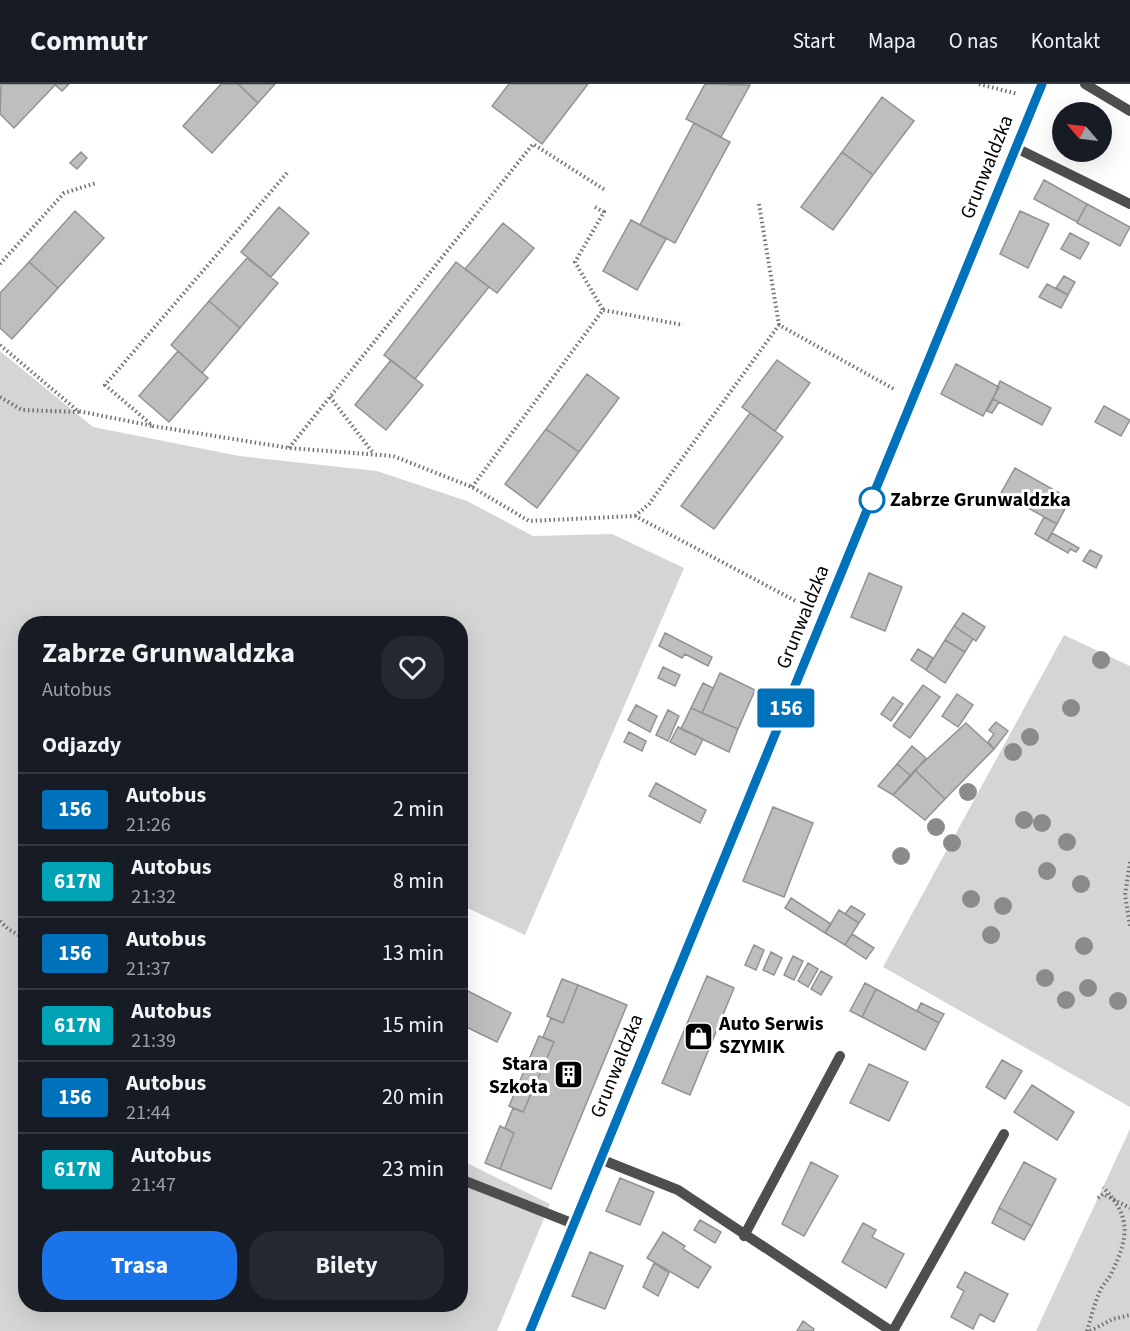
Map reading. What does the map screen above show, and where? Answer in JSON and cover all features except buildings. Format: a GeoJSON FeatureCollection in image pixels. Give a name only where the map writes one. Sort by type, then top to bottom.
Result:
{"type":"FeatureCollection","features":[{"type":"Feature","properties":{"kind":"street","name":"Grunwaldzka"},"geometry":{"type":"LineString","coordinates":[[530,1331],[1042,84]]}},
{"type":"Feature","properties":{"kind":"lane"},"geometry":{"type":"LineString","coordinates":[[1085,84],[1130,111]]}},
{"type":"Feature","properties":{"kind":"lane"},"geometry":{"type":"LineString","coordinates":[[1016,148],[1130,204]]}},
{"type":"Feature","properties":{"kind":"lane"},"geometry":{"type":"LineString","coordinates":[[744,1236],[840,1056]]}},
{"type":"Feature","properties":{"kind":"lane"},"geometry":{"type":"LineString","coordinates":[[600,1159],[678,1190],[744,1236],[892,1331],[1004,1134]]}},
{"type":"Feature","properties":{"kind":"lane"},"geometry":{"type":"LineString","coordinates":[[468,1182],[574,1224]]}},
{"type":"Feature","properties":{"kind":"path"},"geometry":{"type":"LineString","coordinates":[[979,84],[1019,94]]}},
{"type":"Feature","properties":{"kind":"path"},"geometry":{"type":"LineString","coordinates":[[289,448],[533,144],[605,190]]}},
{"type":"Feature","properties":{"kind":"path"},"geometry":{"type":"LineString","coordinates":[[153,426],[105,385],[287,173]]}},
{"type":"Feature","properties":{"kind":"path"},"geometry":{"type":"LineString","coordinates":[[0,264],[64,193],[96,183]]}},
{"type":"Feature","properties":{"kind":"path"},"geometry":{"type":"LineString","coordinates":[[635,516],[649,504],[779,325],[759,204]]}},
{"type":"Feature","properties":{"kind":"path"},"geometry":{"type":"LineString","coordinates":[[595,207],[604,212],[575,262],[603,310],[683,325]]}},
{"type":"Feature","properties":{"kind":"path"},"geometry":{"type":"LineString","coordinates":[[472,487],[603,310]]}},
{"type":"Feature","properties":{"kind":"path"},"geometry":{"type":"LineString","coordinates":[[779,325],[894,389]]}},
{"type":"Feature","properties":{"kind":"path"},"geometry":{"type":"LineString","coordinates":[[0,345],[81,412]]}},
{"type":"Feature","properties":{"kind":"path"},"geometry":{"type":"LineString","coordinates":[[0,397],[22,410],[81,412],[289,448],[393,456],[472,487],[530,521],[635,516],[809,609]]}},
{"type":"Feature","properties":{"kind":"path"},"geometry":{"type":"LineString","coordinates":[[330,397],[375,454]]}},
{"type":"Feature","properties":{"kind":"path"},"geometry":{"type":"LineString","coordinates":[[1130,862],[1125,895],[1130,926]]}},
{"type":"Feature","properties":{"kind":"path"},"geometry":{"type":"LineString","coordinates":[[0,921],[18,935]]}},
{"type":"Feature","properties":{"kind":"path"},"geometry":{"type":"LineString","coordinates":[[1088,1331],[1100,1290],[1112,1272],[1128,1232],[1128,1218],[1121,1203],[1103,1187]]}},
{"type":"Feature","properties":{"kind":"path"},"geometry":{"type":"LineString","coordinates":[[1098,1198],[1103,1194],[1130,1208]]}},
{"type":"Feature","properties":{"kind":"path"},"geometry":{"type":"LineString","coordinates":[[1088,1331],[1113,1319],[1130,1315]]}},
{"type":"Feature","properties":{"kind":"shaded area"},"geometry":{"type":"Polygon","coordinates":[[[0,351],[93,427],[239,456],[377,471],[467,501],[533,536],[612,534],[684,568],[525,935],[468,908],[468,616],[18,616],[18,1312],[468,1312],[468,1163],[550,1204],[497,1331],[0,1331],[0,351]]]}},
{"type":"Feature","properties":{"kind":"shaded area"},"geometry":{"type":"Polygon","coordinates":[[[1064,635],[1130,666],[1130,1107],[883,967],[1064,635]]]}},
{"type":"Feature","properties":{"kind":"shaded area"},"geometry":{"type":"Polygon","coordinates":[[[1130,1129],[1130,1331],[1036,1331],[1130,1129]]]}},
{"type":"Feature","properties":{"kind":"bus line","name":"156"},"geometry":{"type":"LineString","coordinates":[[530,1331],[1042,84]]}},
{"type":"Feature","properties":{"kind":"place","name":"Zabrze Grunwaldzka"},"geometry":{"type":"Point","coordinates":[872,500]}},
{"type":"Feature","properties":{"kind":"place","name":"Auto Serwis SZYMIK"},"geometry":{"type":"Point","coordinates":[698,1036]}},
{"type":"Feature","properties":{"kind":"place","name":"Stara Szkoła"},"geometry":{"type":"Point","coordinates":[569,1075]}}]}
